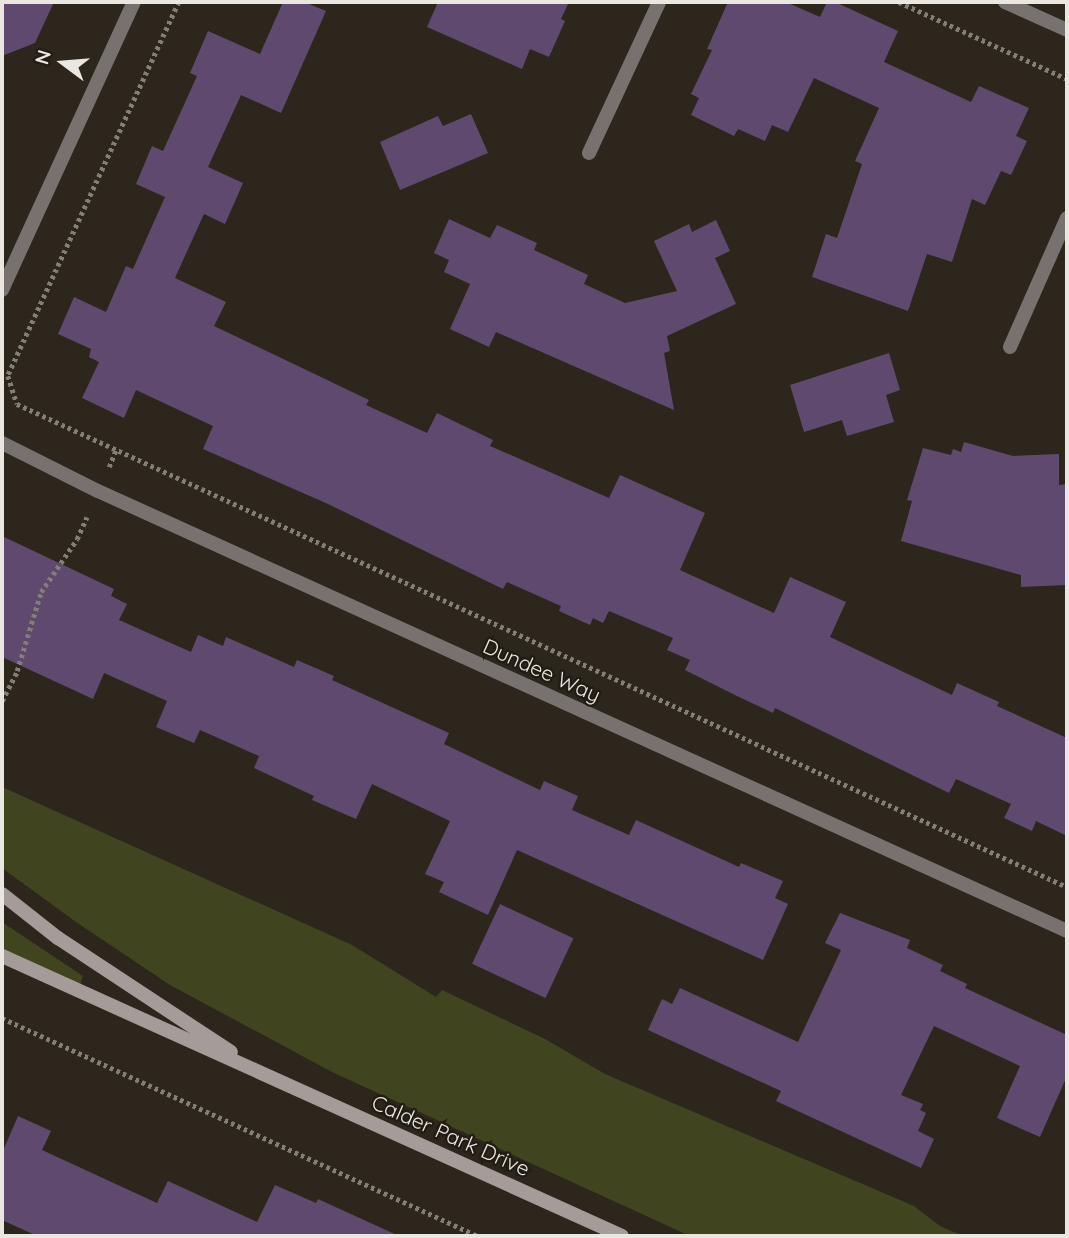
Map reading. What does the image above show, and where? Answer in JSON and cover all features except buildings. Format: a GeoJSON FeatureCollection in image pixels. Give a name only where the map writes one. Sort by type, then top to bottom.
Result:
{"type":"FeatureCollection","features":[{"type":"Feature","properties":{"kind":"street"},"geometry":{"type":"LineString","coordinates":[[2,289],[134,2]]}},
{"type":"Feature","properties":{"kind":"street"},"geometry":{"type":"LineString","coordinates":[[589,153],[659,2]]}},
{"type":"Feature","properties":{"kind":"street"},"geometry":{"type":"LineString","coordinates":[[1005,2],[1067,30]]}},
{"type":"Feature","properties":{"kind":"street"},"geometry":{"type":"LineString","coordinates":[[1010,347],[1067,218]]}},
{"type":"Feature","properties":{"kind":"street","name":"Dundee Way"},"geometry":{"type":"LineString","coordinates":[[2,443],[98,492],[1067,930]]}},
{"type":"Feature","properties":{"kind":"street","name":"Calder Park Drive"},"geometry":{"type":"LineString","coordinates":[[2,894],[58,937],[262,1073]]}},
{"type":"Feature","properties":{"kind":"street","name":"Calder Park Drive"},"geometry":{"type":"LineString","coordinates":[[2,956],[622,1236]]}},
{"type":"Feature","properties":{"kind":"path"},"geometry":{"type":"LineString","coordinates":[[179,2],[8,376],[17,404],[1067,887]]}},
{"type":"Feature","properties":{"kind":"path"},"geometry":{"type":"LineString","coordinates":[[899,2],[1067,79]]}},
{"type":"Feature","properties":{"kind":"path"},"geometry":{"type":"LineString","coordinates":[[2,701],[17,671],[41,592],[77,539],[116,450]]}},
{"type":"Feature","properties":{"kind":"path"},"geometry":{"type":"LineString","coordinates":[[2,1018],[478,1236]]}},
{"type":"Feature","properties":{"kind":"green space"},"geometry":{"type":"Polygon","coordinates":[[[2,787],[352,945],[436,997],[442,990],[545,1039],[605,1074],[914,1206],[940,1226],[963,1236],[690,1236],[332,1072],[170,985],[2,868],[2,787]]]}},
{"type":"Feature","properties":{"kind":"green space"},"geometry":{"type":"Polygon","coordinates":[[[2,922],[83,976],[80,985],[2,949],[2,922]]]}}]}
